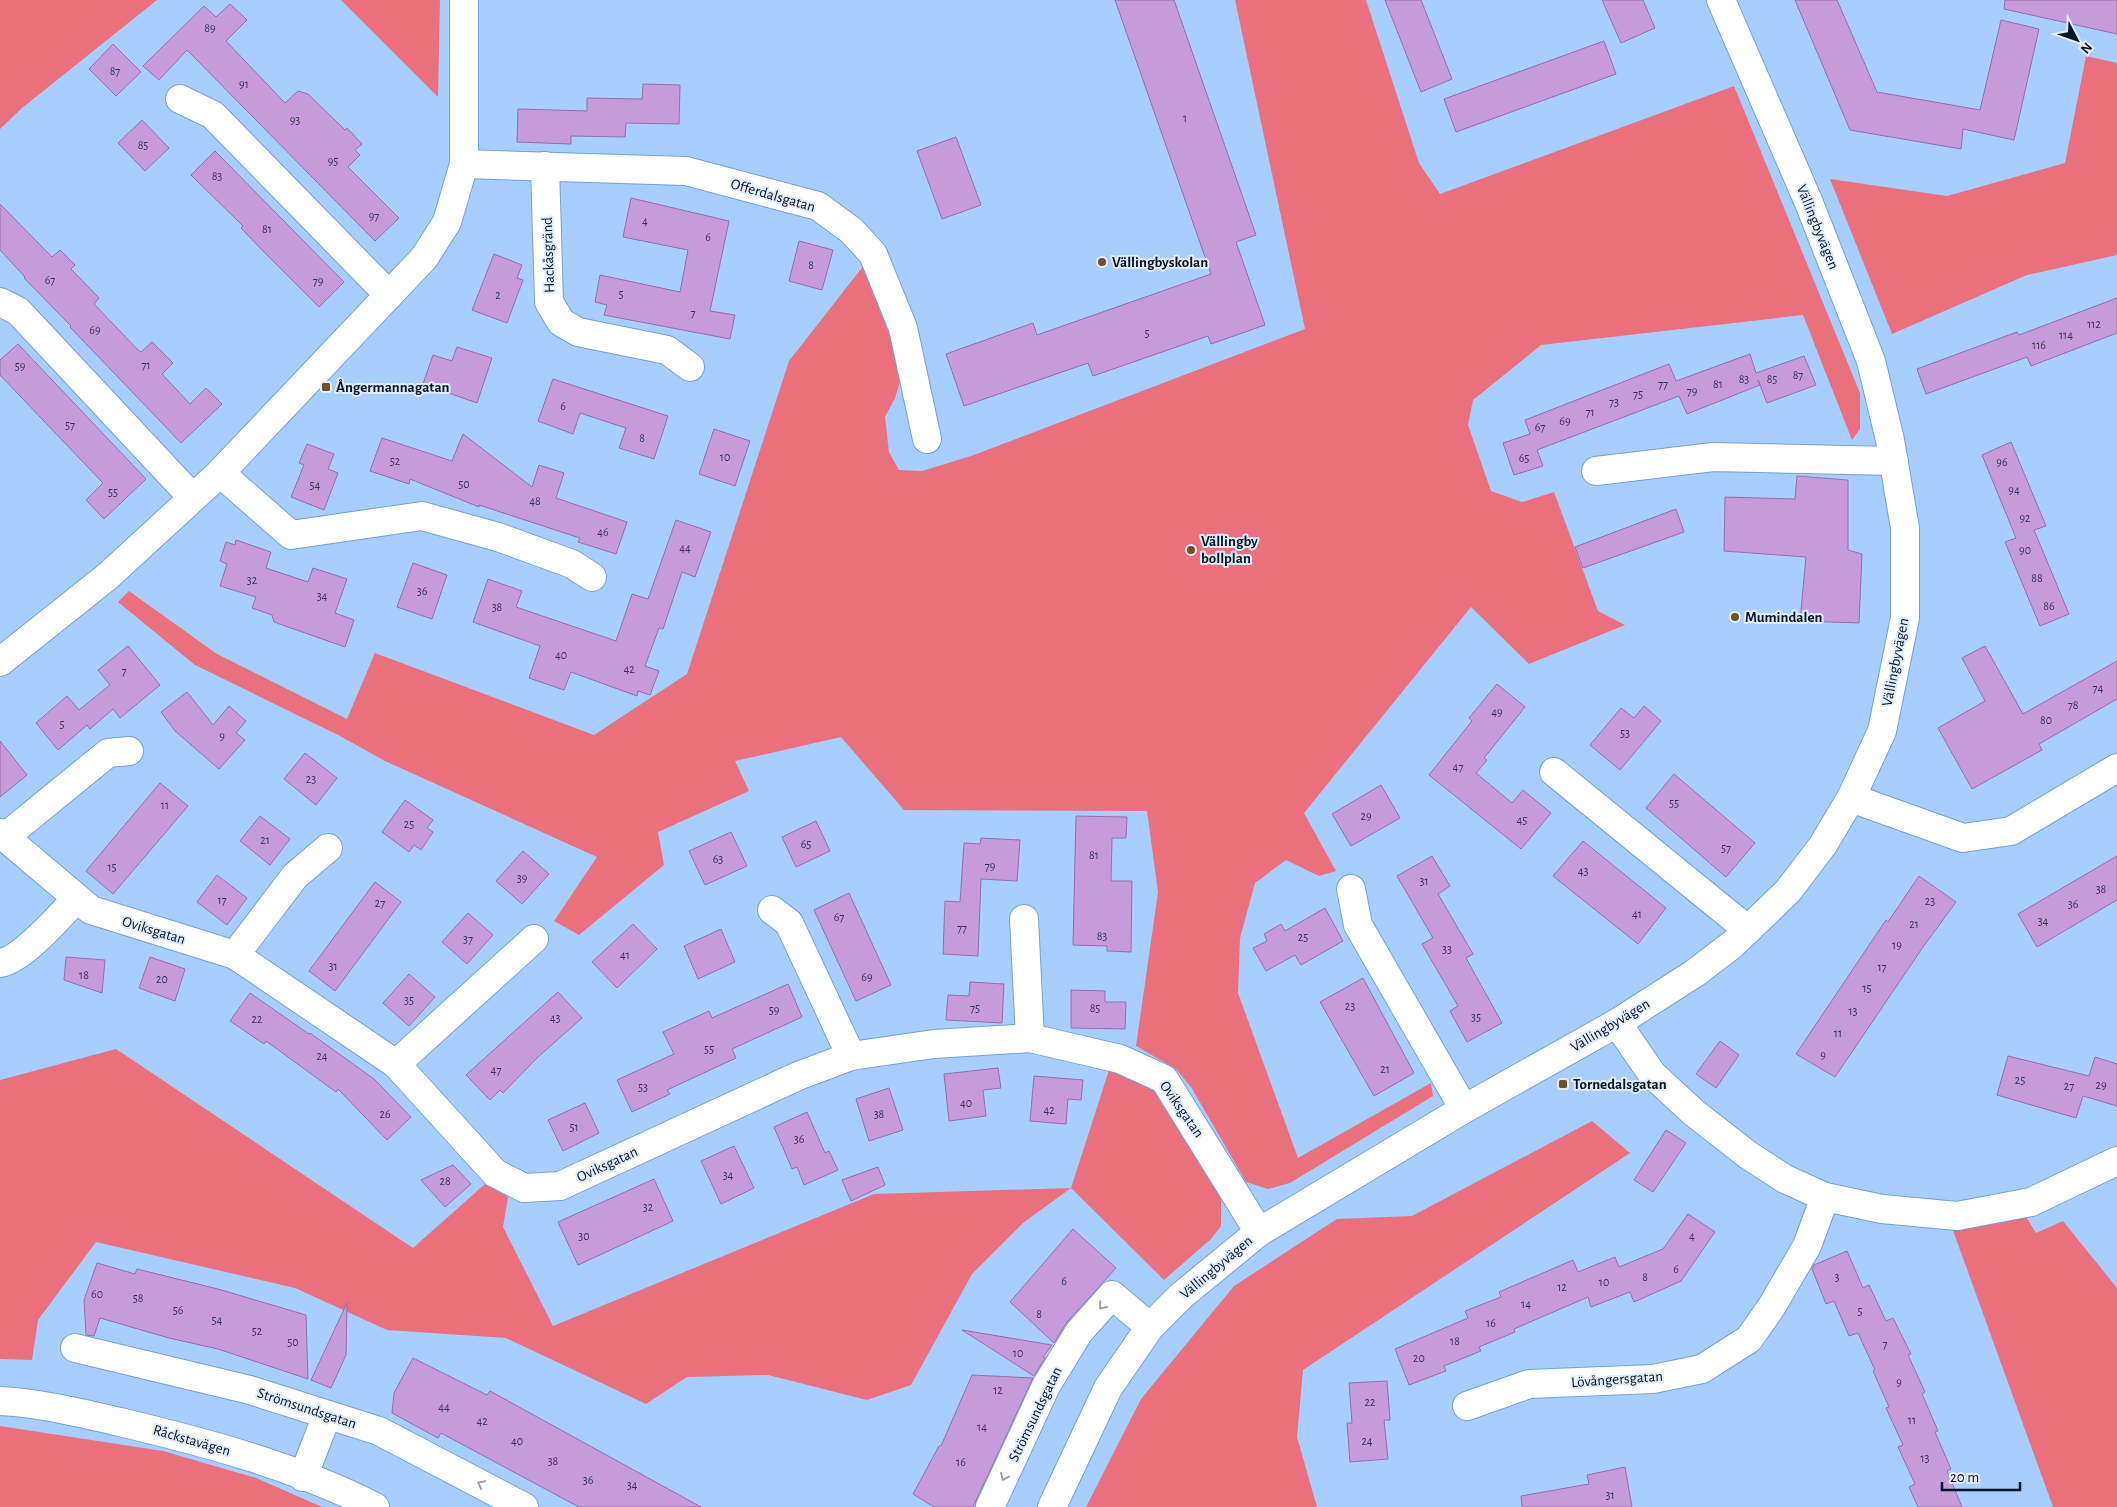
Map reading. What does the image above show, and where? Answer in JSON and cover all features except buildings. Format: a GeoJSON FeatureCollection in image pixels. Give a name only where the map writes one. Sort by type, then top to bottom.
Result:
{"type":"FeatureCollection","features":[{"type":"Feature","properties":{"kind":"street"},"geometry":{"type":"LineString","coordinates":[[0,662],[108,576],[220,473],[424,258],[446,222],[464,164],[464,0]]}},
{"type":"Feature","properties":{"kind":"street","name":"Vällingbyvägen"},"geometry":{"type":"LineString","coordinates":[[1052,1507],[1108,1388],[1150,1327],[1181,1296],[1259,1232],[1464,1109],[1617,1024],[1695,973],[1748,930],[1788,891],[1823,845],[1851,798],[1882,730],[1905,618],[1905,528],[1894,461],[1870,361],[1809,203],[1721,0]]}},
{"type":"Feature","properties":{"kind":"street"},"geometry":{"type":"LineString","coordinates":[[180,99],[213,115],[389,295]]}},
{"type":"Feature","properties":{"kind":"street","name":"Offerdalsgatan"},"geometry":{"type":"LineString","coordinates":[[464,164],[686,171],[818,206],[852,232],[873,254],[903,328],[927,439]]}},
{"type":"Feature","properties":{"kind":"street","name":"Hackåsgränd"},"geometry":{"type":"LineString","coordinates":[[545,166],[549,302],[561,322],[578,332],[666,350],[690,367]]}},
{"type":"Feature","properties":{"kind":"street"},"geometry":{"type":"LineString","coordinates":[[0,302],[18,311],[192,497]]}},
{"type":"Feature","properties":{"kind":"street"},"geometry":{"type":"LineString","coordinates":[[1596,471],[1713,457],[1894,461]]}},
{"type":"Feature","properties":{"kind":"street"},"geometry":{"type":"LineString","coordinates":[[220,473],[291,534],[422,516],[498,536],[572,564],[592,577]]}},
{"type":"Feature","properties":{"kind":"street","name":"Oviksgatan"},"geometry":{"type":"LineString","coordinates":[[129,751],[108,752],[2,835],[91,910],[236,955],[396,1064],[495,1173],[524,1188],[560,1186],[798,1076],[851,1056],[934,1044],[1030,1038],[1120,1059],[1164,1079],[1259,1232]]}},
{"type":"Feature","properties":{"kind":"street"},"geometry":{"type":"LineString","coordinates":[[1851,798],[1963,838],[2011,831],[2117,768]]}},
{"type":"Feature","properties":{"kind":"street"},"geometry":{"type":"LineString","coordinates":[[1554,772],[1748,930]]}},
{"type":"Feature","properties":{"kind":"street"},"geometry":{"type":"LineString","coordinates":[[236,955],[295,876],[328,848]]}},
{"type":"Feature","properties":{"kind":"street"},"geometry":{"type":"LineString","coordinates":[[1350,889],[1358,924],[1464,1109]]}},
{"type":"Feature","properties":{"kind":"street"},"geometry":{"type":"LineString","coordinates":[[0,963],[7,962],[38,937],[76,899]]}},
{"type":"Feature","properties":{"kind":"street"},"geometry":{"type":"LineString","coordinates":[[772,910],[789,923],[851,1056]]}},
{"type":"Feature","properties":{"kind":"street"},"geometry":{"type":"LineString","coordinates":[[1024,919],[1030,1038]]}},
{"type":"Feature","properties":{"kind":"street"},"geometry":{"type":"LineString","coordinates":[[396,1064],[534,939]]}},
{"type":"Feature","properties":{"kind":"street"},"geometry":{"type":"LineString","coordinates":[[1617,1024],[1652,1074],[1693,1112],[1748,1155],[1784,1179],[1825,1196],[1882,1208],[1957,1216],[2031,1202],[2117,1162]]}},
{"type":"Feature","properties":{"kind":"street","name":"Lövångersgatan"},"geometry":{"type":"LineString","coordinates":[[1467,1406],[1529,1384],[1653,1379],[1702,1369],[1749,1339],[1772,1306],[1807,1246],[1825,1196]]}},
{"type":"Feature","properties":{"kind":"street","name":"Strömsundsgatan"},"geometry":{"type":"LineString","coordinates":[[990,1507],[1046,1386],[1079,1332],[1112,1295],[1150,1327]]}},
{"type":"Feature","properties":{"kind":"street","name":"Strömsundsgatan"},"geometry":{"type":"LineString","coordinates":[[75,1348],[250,1390],[379,1431],[524,1507]]}},
{"type":"Feature","properties":{"kind":"street","name":"Råckstavägen"},"geometry":{"type":"LineString","coordinates":[[0,1401],[86,1414],[205,1442],[347,1492],[375,1507]]}},
{"type":"Feature","properties":{"kind":"street"},"geometry":{"type":"LineString","coordinates":[[303,1477],[327,1415]]}},
{"type":"Feature","properties":{"kind":"shaded area"},"geometry":{"type":"Polygon","coordinates":[[[0,0],[157,0],[22,108],[0,129],[0,0]]]}},
{"type":"Feature","properties":{"kind":"shaded area"},"geometry":{"type":"Polygon","coordinates":[[[341,0],[440,0],[438,97],[341,0]]]}},
{"type":"Feature","properties":{"kind":"shaded area"},"geometry":{"type":"Polygon","coordinates":[[[1235,0],[1366,0],[1419,163],[1440,194],[1734,86],[1860,393],[1860,429],[1852,440],[1803,315],[1541,345],[1473,400],[1468,425],[1491,491],[1522,502],[1554,492],[1598,611],[1625,625],[1529,664],[1471,607],[1304,813],[1336,871],[1319,876],[1286,860],[1255,883],[1240,938],[1238,993],[1298,1158],[1431,1083],[1433,1096],[1290,1183],[1268,1189],[1246,1182],[1191,1087],[1176,1069],[1136,1046],[1158,892],[1147,811],[904,810],[841,737],[735,761],[749,791],[658,832],[664,865],[579,935],[554,921],[597,857],[385,761],[340,736],[195,665],[118,602],[129,591],[217,654],[347,719],[375,653],[594,735],[687,674],[789,361],[864,265],[903,373],[895,398],[885,417],[889,452],[899,470],[922,471],[971,456],[1305,329],[1235,0]]]}},
{"type":"Feature","properties":{"kind":"shaded area"},"geometry":{"type":"Polygon","coordinates":[[[2086,56],[2117,63],[2117,255],[2027,275],[1892,334],[1830,179],[1947,196],[2065,163],[2086,56]]]}},
{"type":"Feature","properties":{"kind":"shaded area"},"geometry":{"type":"Polygon","coordinates":[[[116,1049],[413,1248],[485,1184],[508,1197],[503,1227],[553,1326],[874,1194],[1071,1188],[1023,1223],[972,1274],[911,1385],[867,1400],[768,1375],[687,1377],[646,1404],[506,1338],[387,1330],[295,1288],[96,1242],[38,1320],[32,1360],[0,1359],[0,1080],[116,1049]]]}},
{"type":"Feature","properties":{"kind":"shaded area"},"geometry":{"type":"Polygon","coordinates":[[[1110,1067],[1148,1085],[1168,1105],[1221,1196],[1221,1226],[1211,1239],[1164,1280],[1071,1188],[1110,1067]]]}},
{"type":"Feature","properties":{"kind":"shaded area"},"geometry":{"type":"Polygon","coordinates":[[[1592,1121],[1630,1153],[1303,1370],[1297,1437],[1317,1507],[1086,1507],[1141,1399],[1234,1286],[1337,1219],[1412,1216],[1592,1121]]]}},
{"type":"Feature","properties":{"kind":"shaded area"},"geometry":{"type":"Polygon","coordinates":[[[2025,1215],[2036,1233],[2063,1221],[2117,1288],[2117,1507],[2053,1507],[1951,1225],[1998,1223],[2025,1215]]]}},
{"type":"Feature","properties":{"kind":"shaded area"},"geometry":{"type":"Polygon","coordinates":[[[0,1426],[163,1451],[256,1478],[322,1507],[0,1507],[0,1426]]]}},
{"type":"Feature","properties":{"kind":"place","name":"Vällingbyskolan"},"geometry":{"type":"Point","coordinates":[1102,262]}},
{"type":"Feature","properties":{"kind":"place","name":"Ångermannagatan"},"geometry":{"type":"Point","coordinates":[326,387]}},
{"type":"Feature","properties":{"kind":"place","name":"Vällingby bollplan"},"geometry":{"type":"Point","coordinates":[1191,550]}},
{"type":"Feature","properties":{"kind":"place","name":"Mumindalen"},"geometry":{"type":"Point","coordinates":[1735,617]}},
{"type":"Feature","properties":{"kind":"place","name":"Tornedalsgatan"},"geometry":{"type":"Point","coordinates":[1563,1084]}}]}
